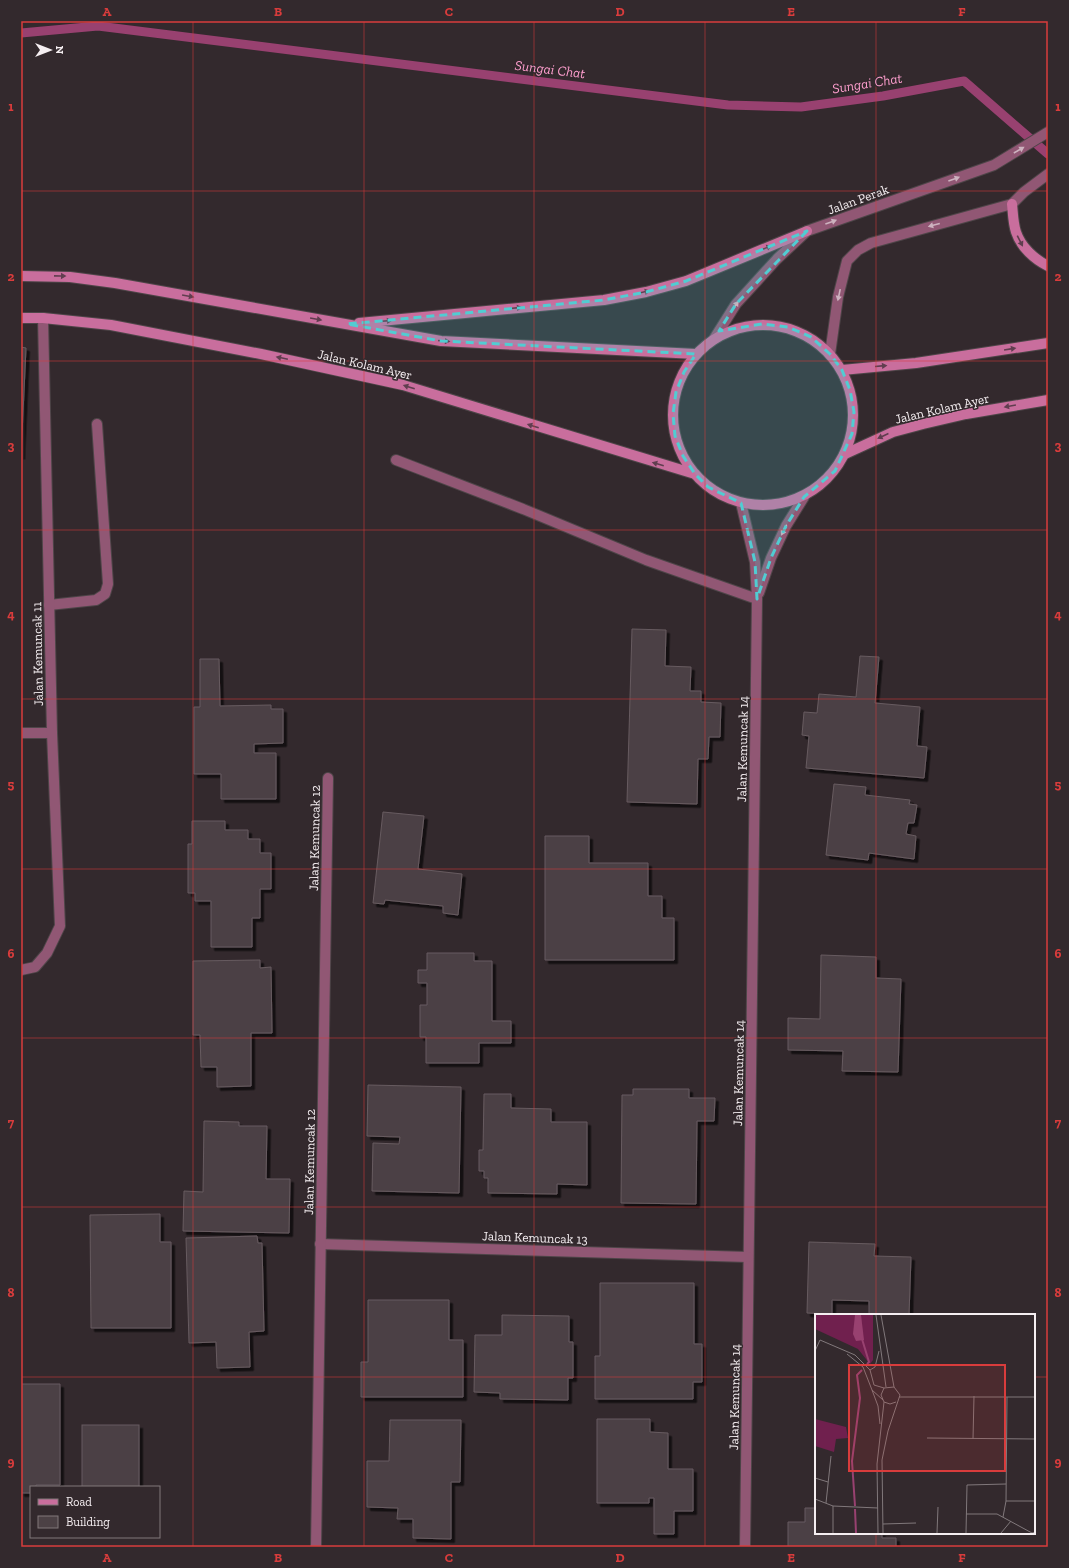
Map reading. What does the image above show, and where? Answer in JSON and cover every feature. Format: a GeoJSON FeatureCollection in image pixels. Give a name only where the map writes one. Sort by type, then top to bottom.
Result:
{"type":"FeatureCollection","features":[{"type":"Feature","properties":{"kind":"main road"},"geometry":{"type":"LineString","coordinates":[[1012,204],[1016,232],[1024,248],[1048,266]]}},
{"type":"Feature","properties":{"kind":"main road"},"geometry":{"type":"LineString","coordinates":[[347,324],[604,300],[646,292],[686,281],[807,231]]}},
{"type":"Feature","properties":{"kind":"main road"},"geometry":{"type":"LineString","coordinates":[[21,276],[70,277],[114,282],[441,341],[696,354]]}},
{"type":"Feature","properties":{"kind":"main road","name":"Jalan Kolam Ayer"},"geometry":{"type":"LineString","coordinates":[[21,318],[43,318],[111,325],[261,354],[403,385],[695,474]]}},
{"type":"Feature","properties":{"kind":"main road"},"geometry":{"type":"LineString","coordinates":[[762,324],[788,327],[811,337],[830,354],[842,370],[850,390],[854,412],[852,434],[845,454],[835,471],[820,486],[804,497],[783,504],[762,506],[741,503],[723,497],[708,487],[695,474],[683,456],[675,436],[673,414],[676,392],[684,372],[696,354],[714,339],[737,328],[762,324]]}},
{"type":"Feature","properties":{"kind":"main road"},"geometry":{"type":"LineString","coordinates":[[842,370],[916,363],[1048,343]]}},
{"type":"Feature","properties":{"kind":"main road","name":"Jalan Kolam Ayer"},"geometry":{"type":"LineString","coordinates":[[845,454],[893,432],[923,424],[966,414],[1048,400]]}},
{"type":"Feature","properties":{"kind":"street","name":"Jalan Perak"},"geometry":{"type":"LineString","coordinates":[[714,339],[736,304],[777,259],[807,231],[994,165],[1047,134]]}},
{"type":"Feature","properties":{"kind":"street"},"geometry":{"type":"LineString","coordinates":[[830,354],[838,297],[847,261],[858,250],[870,243],[1012,204],[1024,192],[1048,174]]}},
{"type":"Feature","properties":{"kind":"street","name":"Jalan Kemuncak 11"},"geometry":{"type":"LineString","coordinates":[[21,970],[35,967],[47,953],[60,926],[52,732],[43,318]]}},
{"type":"Feature","properties":{"kind":"street"},"geometry":{"type":"LineString","coordinates":[[49,605],[96,600],[105,594],[108,584],[97,424]]}},
{"type":"Feature","properties":{"kind":"street"},"geometry":{"type":"LineString","coordinates":[[396,460],[523,508],[646,560],[757,599]]}},
{"type":"Feature","properties":{"kind":"street","name":"Jalan Kemuncak 14"},"geometry":{"type":"LineString","coordinates":[[757,599],[770,558],[786,526],[804,497]]}},
{"type":"Feature","properties":{"kind":"street","name":"Jalan Kemuncak 14"},"geometry":{"type":"LineString","coordinates":[[741,503],[755,562],[757,599],[744,1547]]}},
{"type":"Feature","properties":{"kind":"street"},"geometry":{"type":"LineString","coordinates":[[21,733],[52,732]]}},
{"type":"Feature","properties":{"kind":"street","name":"Jalan Kemuncak 12"},"geometry":{"type":"LineString","coordinates":[[316,1547],[328,778]]}},
{"type":"Feature","properties":{"kind":"street","name":"Jalan Kemuncak 13"},"geometry":{"type":"LineString","coordinates":[[320,1244],[748,1256]]}},
{"type":"Feature","properties":{"kind":"highlighted area"},"geometry":{"type":"Polygon","coordinates":[[[807,231],[736,304],[719,331],[762,324],[788,327],[811,337],[830,354],[842,370],[850,390],[854,412],[852,434],[835,471],[804,497],[786,526],[771,558],[757,599],[755,562],[741,503],[708,487],[695,474],[683,456],[675,436],[673,414],[676,392],[684,372],[696,354],[441,341],[347,324],[604,300],[646,292],[686,281],[807,231]]]}},
{"type":"Feature","properties":{"kind":"building"},"geometry":{"type":"Polygon","coordinates":[[[21,347],[26,348],[21,456],[21,347]]]}},
{"type":"Feature","properties":{"kind":"building"},"geometry":{"type":"Polygon","coordinates":[[[632,629],[666,630],[665,666],[691,667],[690,691],[701,691],[701,702],[721,703],[720,737],[709,737],[708,759],[698,759],[697,804],[627,802],[632,629]]]}},
{"type":"Feature","properties":{"kind":"building"},"geometry":{"type":"Polygon","coordinates":[[[860,656],[879,657],[875,703],[920,707],[917,746],[927,747],[924,778],[806,768],[809,736],[802,735],[804,712],[817,713],[819,694],[856,697],[860,656]]]}},
{"type":"Feature","properties":{"kind":"building"},"geometry":{"type":"Polygon","coordinates":[[[200,659],[219,659],[220,706],[271,705],[271,709],[283,709],[283,743],[254,744],[254,753],[276,753],[276,799],[221,799],[221,774],[194,774],[194,707],[200,707],[200,659]]]}},
{"type":"Feature","properties":{"kind":"building"},"geometry":{"type":"Polygon","coordinates":[[[834,784],[866,787],[865,795],[910,800],[909,804],[917,805],[914,823],[908,823],[906,834],[916,836],[914,859],[869,853],[868,860],[826,855],[834,784]]]}},
{"type":"Feature","properties":{"kind":"building"},"geometry":{"type":"Polygon","coordinates":[[[383,812],[424,816],[418,869],[462,874],[458,915],[443,913],[443,906],[385,900],[384,904],[373,903],[383,812]]]}},
{"type":"Feature","properties":{"kind":"building"},"geometry":{"type":"Polygon","coordinates":[[[192,821],[225,821],[225,830],[248,830],[248,839],[260,839],[260,853],[271,853],[271,889],[260,889],[260,918],[252,918],[252,947],[211,947],[211,901],[195,901],[195,893],[188,893],[188,844],[192,844],[192,821]]]}},
{"type":"Feature","properties":{"kind":"building"},"geometry":{"type":"Polygon","coordinates":[[[545,836],[589,836],[589,863],[648,863],[648,896],[662,896],[662,918],[674,918],[674,960],[545,960],[545,836]]]}},
{"type":"Feature","properties":{"kind":"building"},"geometry":{"type":"Polygon","coordinates":[[[427,953],[474,953],[474,961],[492,961],[492,1021],[511,1021],[511,1043],[479,1043],[479,1063],[426,1063],[426,1037],[420,1037],[420,1005],[427,1005],[427,983],[418,983],[418,970],[427,970],[427,953]]]}},
{"type":"Feature","properties":{"kind":"building"},"geometry":{"type":"Polygon","coordinates":[[[821,955],[876,957],[876,978],[901,979],[898,1072],[842,1071],[843,1051],[788,1050],[788,1018],[820,1019],[821,955]]]}},
{"type":"Feature","properties":{"kind":"building"},"geometry":{"type":"Polygon","coordinates":[[[260,960],[260,968],[271,967],[272,1033],[251,1033],[251,1086],[217,1087],[217,1067],[201,1067],[200,1035],[193,1035],[193,961],[260,960]]]}},
{"type":"Feature","properties":{"kind":"building"},"geometry":{"type":"Polygon","coordinates":[[[368,1085],[461,1087],[459,1193],[372,1191],[373,1143],[399,1144],[400,1137],[367,1136],[368,1085]]]}},
{"type":"Feature","properties":{"kind":"building"},"geometry":{"type":"Polygon","coordinates":[[[633,1089],[689,1089],[689,1098],[715,1098],[714,1121],[697,1121],[696,1204],[621,1203],[622,1095],[633,1095],[633,1089]]]}},
{"type":"Feature","properties":{"kind":"building"},"geometry":{"type":"Polygon","coordinates":[[[484,1094],[511,1094],[511,1108],[551,1109],[551,1122],[587,1122],[587,1185],[557,1184],[557,1194],[488,1193],[488,1178],[484,1178],[484,1171],[479,1171],[479,1150],[483,1150],[484,1094]]]}},
{"type":"Feature","properties":{"kind":"building"},"geometry":{"type":"Polygon","coordinates":[[[204,1121],[239,1122],[239,1126],[267,1126],[266,1179],[290,1179],[289,1233],[183,1231],[184,1191],[203,1192],[204,1121]]]}},
{"type":"Feature","properties":{"kind":"building"},"geometry":{"type":"Polygon","coordinates":[[[160,1214],[160,1242],[171,1242],[171,1328],[91,1328],[90,1215],[160,1214]]]}},
{"type":"Feature","properties":{"kind":"building"},"geometry":{"type":"Polygon","coordinates":[[[257,1236],[258,1243],[262,1243],[264,1331],[249,1332],[250,1367],[217,1368],[216,1342],[189,1343],[186,1238],[257,1236]]]}},
{"type":"Feature","properties":{"kind":"building"},"geometry":{"type":"Polygon","coordinates":[[[809,1242],[875,1244],[874,1256],[911,1257],[909,1314],[869,1314],[869,1301],[832,1300],[832,1314],[807,1313],[809,1242]]]}},
{"type":"Feature","properties":{"kind":"building"},"geometry":{"type":"Polygon","coordinates":[[[600,1283],[694,1283],[694,1344],[702,1344],[702,1382],[693,1382],[693,1399],[595,1399],[595,1356],[600,1356],[600,1283]]]}},
{"type":"Feature","properties":{"kind":"building"},"geometry":{"type":"Polygon","coordinates":[[[368,1300],[449,1300],[449,1340],[463,1340],[463,1397],[361,1397],[361,1362],[368,1362],[368,1300]]]}},
{"type":"Feature","properties":{"kind":"building"},"geometry":{"type":"Polygon","coordinates":[[[502,1315],[569,1316],[569,1342],[573,1342],[573,1378],[568,1378],[568,1400],[500,1399],[500,1393],[474,1392],[475,1335],[502,1335],[502,1315]]]}},
{"type":"Feature","properties":{"kind":"building"},"geometry":{"type":"Polygon","coordinates":[[[21,1384],[60,1384],[60,1485],[30,1486],[30,1493],[21,1493],[21,1384]]]}},
{"type":"Feature","properties":{"kind":"building"},"geometry":{"type":"Polygon","coordinates":[[[597,1419],[650,1419],[650,1432],[668,1433],[668,1469],[693,1469],[693,1511],[674,1511],[674,1534],[654,1534],[654,1498],[649,1498],[649,1503],[597,1503],[597,1419]]]}},
{"type":"Feature","properties":{"kind":"building"},"geometry":{"type":"Polygon","coordinates":[[[390,1420],[461,1420],[460,1482],[451,1482],[451,1539],[413,1538],[413,1519],[397,1519],[398,1508],[367,1507],[367,1461],[389,1461],[390,1420]]]}},
{"type":"Feature","properties":{"kind":"building"},"geometry":{"type":"Polygon","coordinates":[[[82,1425],[139,1425],[139,1486],[82,1486],[82,1425]]]}},
{"type":"Feature","properties":{"kind":"building"},"geometry":{"type":"Polygon","coordinates":[[[805,1508],[815,1508],[815,1534],[882,1534],[882,1538],[896,1538],[896,1547],[788,1547],[788,1522],[805,1522],[805,1508]]]}},
{"type":"Feature","properties":{"kind":"waterway","name":"Sungai Chat"},"geometry":{"type":"LineString","coordinates":[[21,33],[98,26],[728,105],[801,107],[883,96],[964,81],[1048,154]]}}]}
